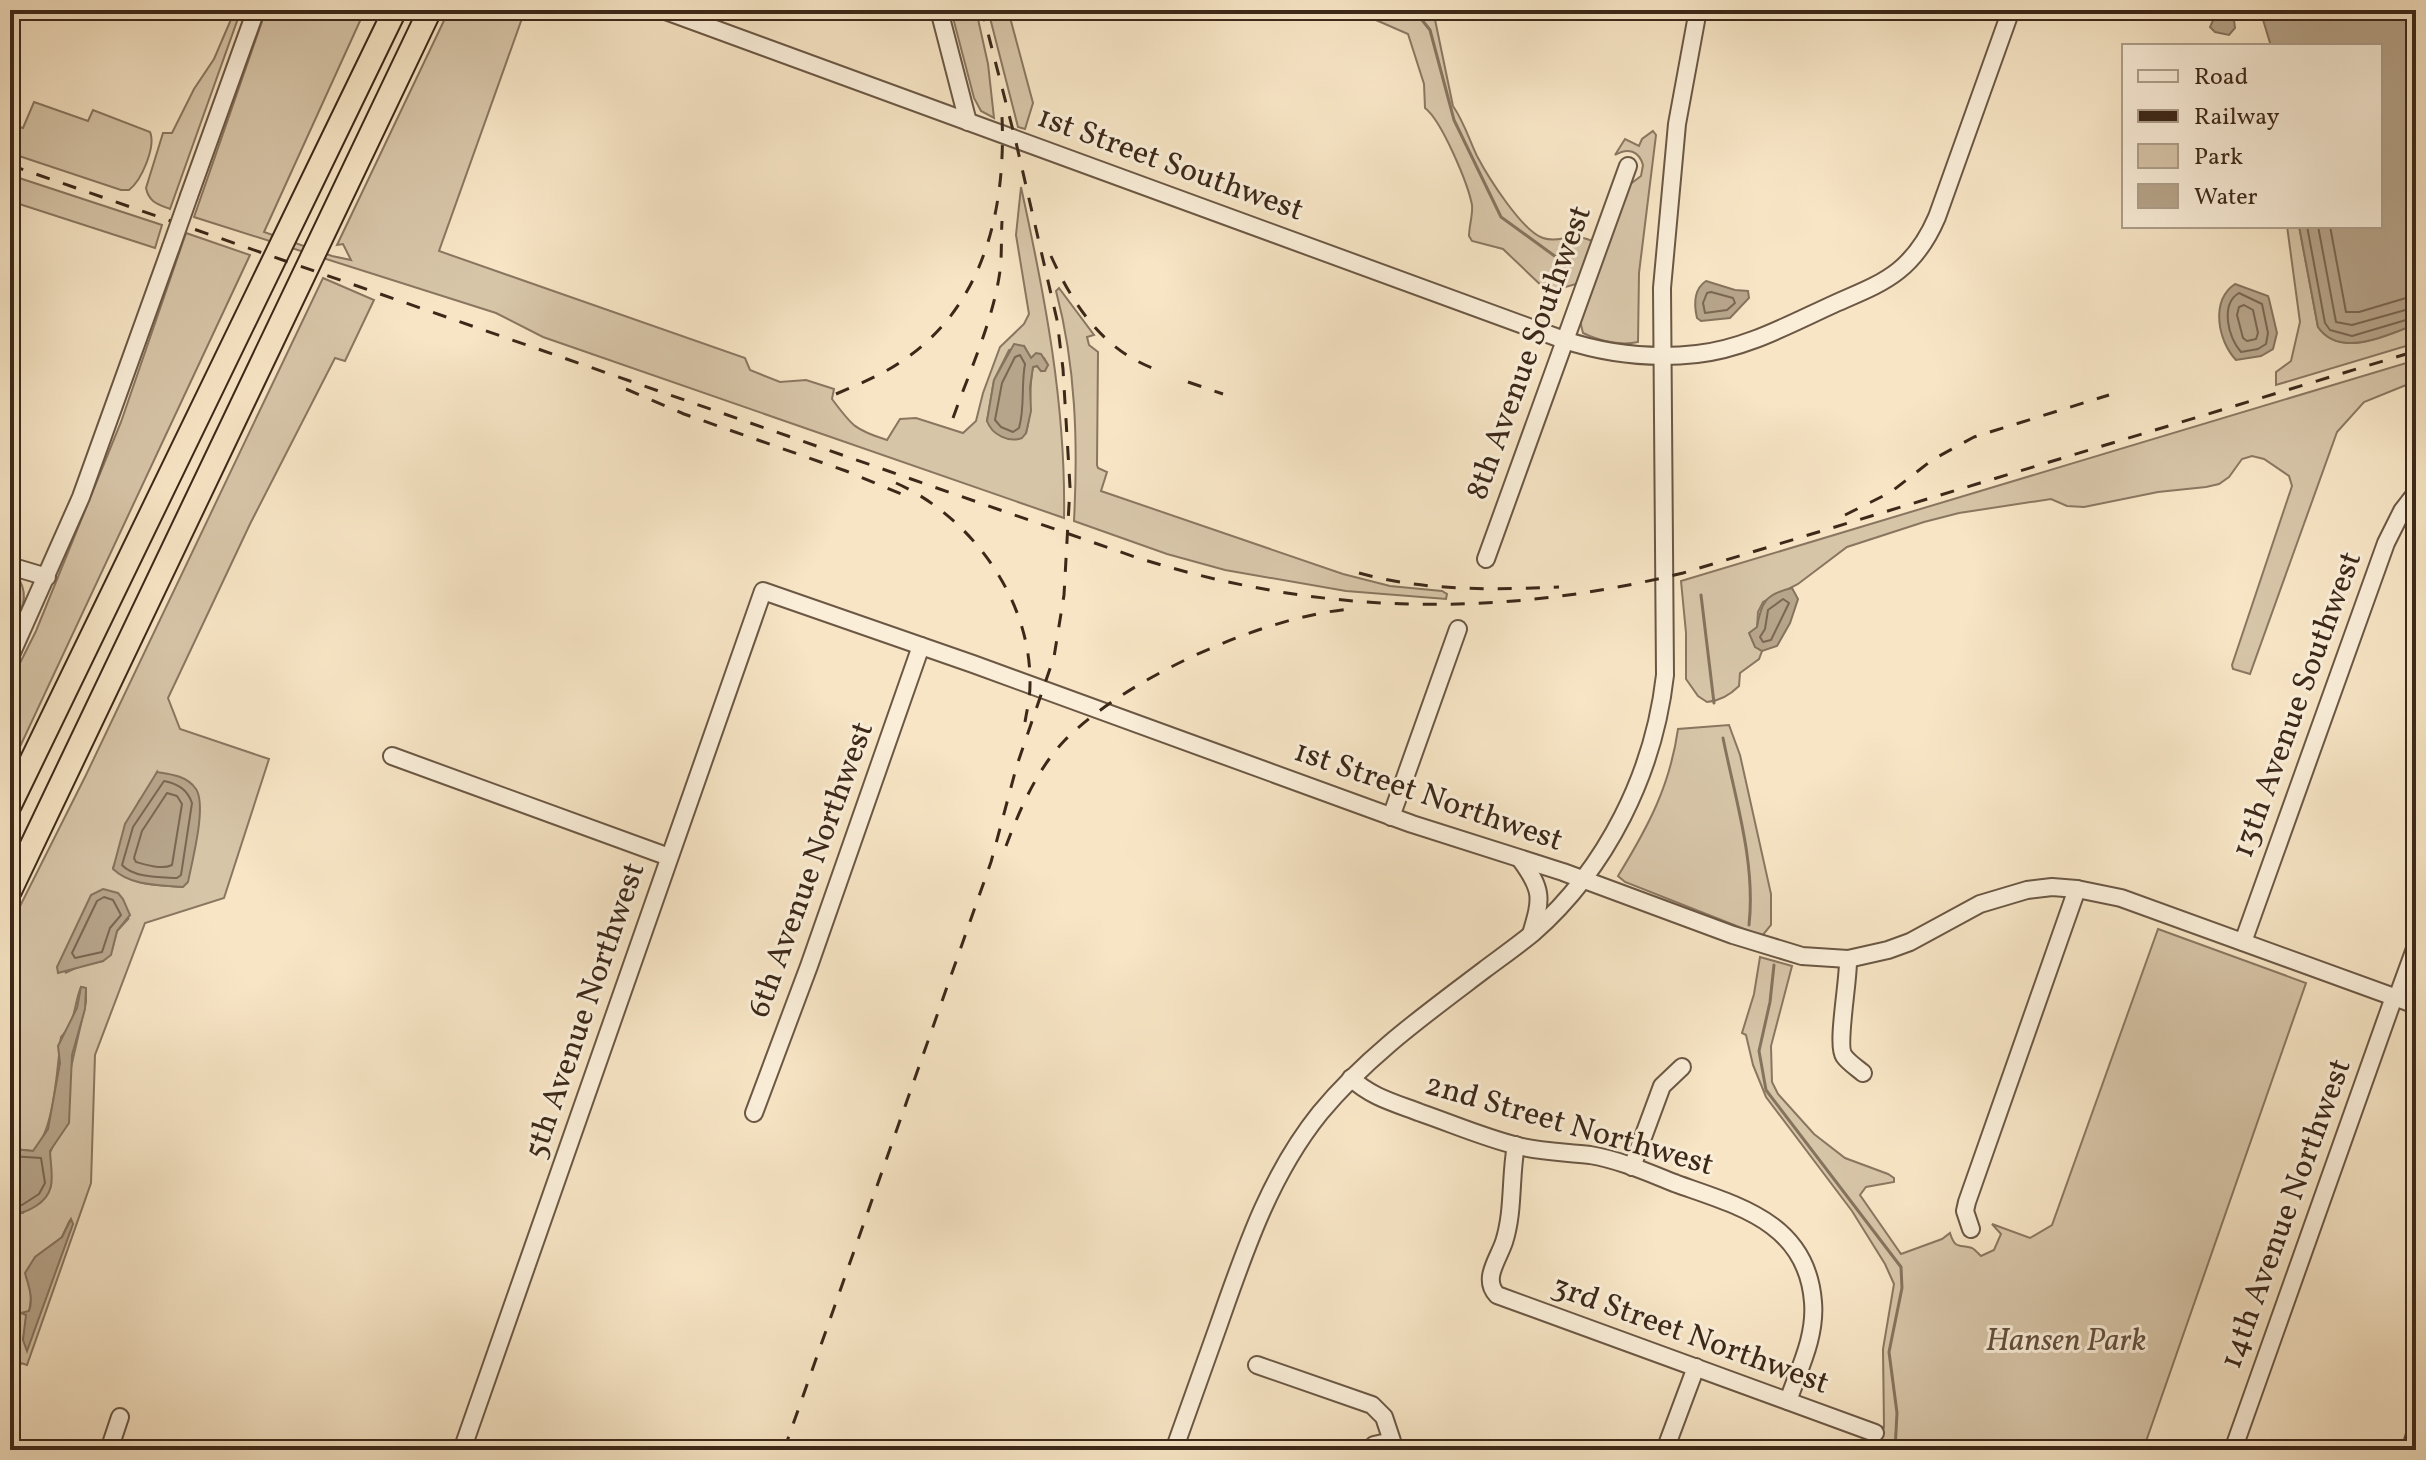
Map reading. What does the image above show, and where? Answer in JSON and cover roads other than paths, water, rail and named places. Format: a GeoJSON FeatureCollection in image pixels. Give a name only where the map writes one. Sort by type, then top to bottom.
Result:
{"type":"FeatureCollection","features":[{"type":"Feature","properties":{"kind":"highway"},"geometry":{"type":"LineString","coordinates":[[10,805],[395,10]]}},
{"type":"Feature","properties":{"kind":"highway"},"geometry":{"type":"LineString","coordinates":[[10,891],[430,10]]}},
{"type":"Feature","properties":{"kind":"street"},"geometry":{"type":"LineString","coordinates":[[10,657],[47,577],[106,432],[256,10]]}},
{"type":"Feature","properties":{"kind":"street","name":"1st Street Southwest"},"geometry":{"type":"LineString","coordinates":[[663,10],[1564,340],[1615,353],[1662,355],[1718,351],[1759,337],[1886,280],[1912,259],[1931,232],[1937,217],[2011,10]]}},
{"type":"Feature","properties":{"kind":"street"},"geometry":{"type":"LineString","coordinates":[[939,10],[968,122]]}},
{"type":"Feature","properties":{"kind":"street"},"geometry":{"type":"LineString","coordinates":[[1174,1450],[1238,1267],[1263,1206],[1299,1143],[1351,1078],[1381,1049],[1531,935],[1585,880],[1626,808],[1650,750],[1665,675],[1662,288],[1672,168],[1686,68],[1698,10]]}},
{"type":"Feature","properties":{"kind":"street","name":"8th Avenue Southwest"},"geometry":{"type":"LineString","coordinates":[[1486,559],[1628,166]]}},
{"type":"Feature","properties":{"kind":"street","name":"13th Avenue Southwest"},"geometry":{"type":"LineString","coordinates":[[2243,942],[2386,543],[2402,511],[2416,493]]}},
{"type":"Feature","properties":{"kind":"street"},"geometry":{"type":"LineString","coordinates":[[10,566],[47,577]]}},
{"type":"Feature","properties":{"kind":"street","name":"1st Street Northwest"},"geometry":{"type":"LineString","coordinates":[[763,591],[1391,817],[1585,880],[1776,950],[1848,959],[1910,942],[1959,914],[2003,895],[2052,887],[2077,889],[2121,898],[2416,1005]]}},
{"type":"Feature","properties":{"kind":"street","name":"5th Avenue Northwest"},"geometry":{"type":"LineString","coordinates":[[462,1450],[763,591]]}},
{"type":"Feature","properties":{"kind":"street"},"geometry":{"type":"LineString","coordinates":[[1391,817],[1458,629]]}},
{"type":"Feature","properties":{"kind":"street","name":"6th Avenue Northwest"},"geometry":{"type":"LineString","coordinates":[[754,1113],[921,646]]}},
{"type":"Feature","properties":{"kind":"street"},"geometry":{"type":"LineString","coordinates":[[392,756],[669,857]]}},
{"type":"Feature","properties":{"kind":"street"},"geometry":{"type":"LineString","coordinates":[[1520,859],[1540,890],[1540,903],[1531,935]]}},
{"type":"Feature","properties":{"kind":"street"},"geometry":{"type":"LineString","coordinates":[[1971,1229],[1965,1211],[1967,1202],[2077,889]]}},
{"type":"Feature","properties":{"kind":"street","name":"14th Avenue Northwest"},"geometry":{"type":"LineString","coordinates":[[2233,1450],[2416,946]]}},
{"type":"Feature","properties":{"kind":"street"},"geometry":{"type":"LineString","coordinates":[[1848,959],[1849,978],[1840,1047],[1845,1058],[1863,1073]]}},
{"type":"Feature","properties":{"kind":"street"},"geometry":{"type":"LineString","coordinates":[[1632,1167],[1662,1086],[1682,1067]]}},
{"type":"Feature","properties":{"kind":"street","name":"2nd Street Northwest"},"geometry":{"type":"LineString","coordinates":[[1351,1078],[1372,1095],[1516,1145],[1540,1151],[1593,1156],[1632,1167],[1759,1216],[1779,1231],[1799,1257],[1811,1285],[1813,1322],[1788,1401]]}},
{"type":"Feature","properties":{"kind":"street","name":"3rd Street Northwest"},"geometry":{"type":"LineString","coordinates":[[1516,1145],[1509,1221],[1490,1276],[1490,1287],[1502,1298],[1875,1433]]}},
{"type":"Feature","properties":{"kind":"street"},"geometry":{"type":"LineString","coordinates":[[1257,1365],[1380,1410],[1392,1441],[1374,1445],[1369,1450]]}},
{"type":"Feature","properties":{"kind":"street"},"geometry":{"type":"LineString","coordinates":[[1665,1450],[1696,1367]]}},
{"type":"Feature","properties":{"kind":"street"},"geometry":{"type":"LineString","coordinates":[[109,1450],[120,1417]]}},
{"type":"Feature","properties":{"kind":"street"},"geometry":{"type":"LineString","coordinates":[[2410,1450],[2416,1432]]}},
{"type":"Feature","properties":{"kind":"water"},"geometry":{"type":"Polygon","coordinates":[[[2215,10],[2227,10],[2234,20],[2235,28],[2229,35],[2215,32],[2210,27],[2215,10]]]}},
{"type":"Feature","properties":{"kind":"water"},"geometry":{"type":"Polygon","coordinates":[[[2260,10],[2416,10],[2416,324],[2364,342],[2339,342],[2327,337],[2318,327],[2299,228],[2382,228],[2382,44],[2270,44],[2260,10]]]}},
{"type":"Feature","properties":{"kind":"water"},"geometry":{"type":"Polygon","coordinates":[[[1706,281],[1748,291],[1749,298],[1730,318],[1701,321],[1697,318],[1696,298],[1699,288],[1706,281]]]}},
{"type":"Feature","properties":{"kind":"water"},"geometry":{"type":"Polygon","coordinates":[[[2235,284],[2268,296],[2277,333],[2273,349],[2261,356],[2236,360],[2221,332],[2222,300],[2235,284]]]}},
{"type":"Feature","properties":{"kind":"water"},"geometry":{"type":"Polygon","coordinates":[[[1014,344],[1024,346],[1031,358],[1036,353],[1041,354],[1048,365],[1045,371],[1033,367],[1031,411],[1026,433],[1022,438],[1007,439],[997,434],[987,421],[994,380],[1014,344]]]}},
{"type":"Feature","properties":{"kind":"water"},"geometry":{"type":"Polygon","coordinates":[[[1792,588],[1798,599],[1790,623],[1777,646],[1762,651],[1755,647],[1749,633],[1757,627],[1766,601],[1776,593],[1792,588]]]}},
{"type":"Feature","properties":{"kind":"water"},"geometry":{"type":"Polygon","coordinates":[[[157,772],[188,781],[199,797],[195,848],[188,882],[183,887],[137,882],[113,869],[125,824],[157,772]]]}},
{"type":"Feature","properties":{"kind":"water"},"geometry":{"type":"Polygon","coordinates":[[[103,889],[118,893],[130,915],[117,931],[111,955],[103,961],[58,973],[57,967],[91,895],[103,889]]]}},
{"type":"Feature","properties":{"kind":"water"},"geometry":{"type":"Polygon","coordinates":[[[81,987],[86,988],[85,1009],[72,1055],[69,1123],[50,1151],[50,1189],[43,1201],[32,1208],[20,1213],[10,1212],[10,1145],[14,1149],[33,1151],[48,1129],[60,1063],[58,1046],[77,1008],[81,987]]]}},
{"type":"Feature","properties":{"kind":"water"},"geometry":{"type":"Polygon","coordinates":[[[71,1219],[73,1224],[27,1351],[23,1340],[26,1315],[21,1313],[29,1311],[31,1302],[25,1273],[35,1257],[62,1237],[71,1219]]]}},
{"type":"Feature","properties":{"kind":"waterway"},"geometry":{"type":"LineString","coordinates":[[1414,10],[1430,30],[1454,120],[1501,217],[1556,257]]}},
{"type":"Feature","properties":{"kind":"waterway"},"geometry":{"type":"LineString","coordinates":[[1701,595],[1714,703]]}},
{"type":"Feature","properties":{"kind":"waterway"},"geometry":{"type":"LineString","coordinates":[[1723,738],[1747,854],[1749,925]]}},
{"type":"Feature","properties":{"kind":"waterway"},"geometry":{"type":"LineString","coordinates":[[1774,965],[1770,1002],[1759,1051],[1766,1090],[1901,1267],[1902,1288],[1889,1352],[1897,1413],[1895,1450]]}},
{"type":"Feature","properties":{"kind":"railway"},"geometry":{"type":"LineString","coordinates":[[784,1450],[991,862],[1017,765],[1054,657],[1064,595],[1070,487],[1057,320],[982,10]]}},
{"type":"Feature","properties":{"kind":"railway"},"geometry":{"type":"LineString","coordinates":[[836,394],[894,366],[930,339],[953,313],[971,284],[994,220],[1000,186],[1002,117]]}},
{"type":"Feature","properties":{"kind":"railway"},"geometry":{"type":"LineString","coordinates":[[10,165],[1135,557],[1203,576],[1340,600],[1408,604],[1544,598],[1683,573],[2416,351]]}},
{"type":"Feature","properties":{"kind":"railway"},"geometry":{"type":"LineString","coordinates":[[953,418],[997,290],[1002,221]]}},
{"type":"Feature","properties":{"kind":"railway"},"geometry":{"type":"LineString","coordinates":[[1051,256],[1069,292],[1092,324],[1120,350],[1155,369]]}},
{"type":"Feature","properties":{"kind":"railway"},"geometry":{"type":"LineString","coordinates":[[1188,382],[1223,394]]}},
{"type":"Feature","properties":{"kind":"railway"},"geometry":{"type":"LineString","coordinates":[[626,389],[684,414],[846,471],[906,496]]}},
{"type":"Feature","properties":{"kind":"railway"},"geometry":{"type":"LineString","coordinates":[[1845,515],[1891,492],[1932,460],[1974,437],[2109,395]]}},
{"type":"Feature","properties":{"kind":"railway"},"geometry":{"type":"LineString","coordinates":[[896,483],[924,498],[949,517],[992,565],[1009,593],[1021,623],[1028,654],[1030,690],[1025,722]]}},
{"type":"Feature","properties":{"kind":"railway"},"geometry":{"type":"LineString","coordinates":[[1359,573],[1433,586],[1484,589],[1559,587]]}},
{"type":"Feature","properties":{"kind":"railway"},"geometry":{"type":"LineString","coordinates":[[1006,846],[1030,790],[1055,751],[1092,717],[1124,694],[1160,673],[1238,637],[1315,614],[1350,609]]}},
{"type":"Feature","properties":{"kind":"park label","name":"Hansen Park"},"geometry":{"type":"Point","coordinates":[2066,1342]}}]}
